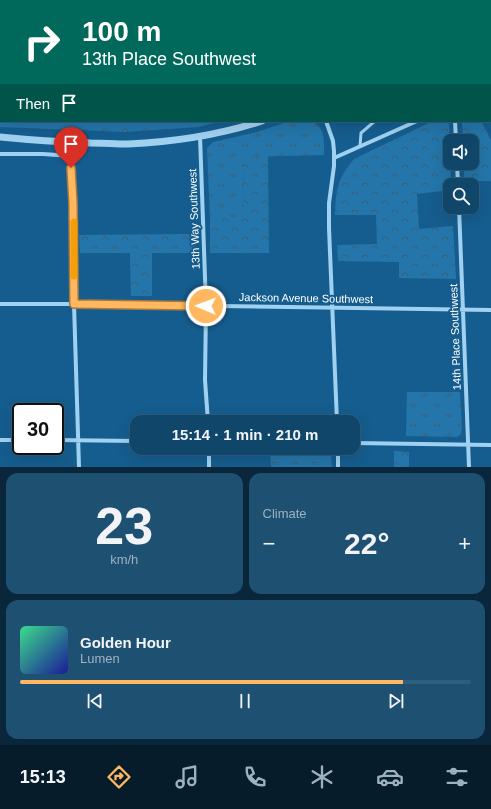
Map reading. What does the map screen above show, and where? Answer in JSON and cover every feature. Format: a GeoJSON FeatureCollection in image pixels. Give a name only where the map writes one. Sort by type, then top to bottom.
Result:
{"type":"FeatureCollection","features":[{"type":"Feature","properties":{"kind":"street"},"geometry":{"type":"LineString","coordinates":[[0,137],[127,144],[200,136],[258,122]]}},
{"type":"Feature","properties":{"kind":"street"},"geometry":{"type":"LineString","coordinates":[[326,122],[333,141],[334,158],[329,203],[329,228],[337,415]]}},
{"type":"Feature","properties":{"kind":"street"},"geometry":{"type":"LineString","coordinates":[[334,158],[414,122]]}},
{"type":"Feature","properties":{"kind":"street"},"geometry":{"type":"LineString","coordinates":[[455,122],[456,134]]}},
{"type":"Feature","properties":{"kind":"street","name":"13th Way Southwest"},"geometry":{"type":"LineString","coordinates":[[200,136],[206,306],[205,380],[208,415]]}},
{"type":"Feature","properties":{"kind":"street"},"geometry":{"type":"LineString","coordinates":[[70,142],[73,203],[74,304],[79,467]]}},
{"type":"Feature","properties":{"kind":"street"},"geometry":{"type":"LineString","coordinates":[[0,154],[71,156]]}},
{"type":"Feature","properties":{"kind":"street","name":"14th Place Southwest"},"geometry":{"type":"LineString","coordinates":[[459,214],[469,467]]}},
{"type":"Feature","properties":{"kind":"street","name":"Jackson Avenue Southwest"},"geometry":{"type":"LineString","coordinates":[[0,304],[491,310]]}},
{"type":"Feature","properties":{"kind":"street"},"geometry":{"type":"LineString","coordinates":[[0,440],[12,440]]}},
{"type":"Feature","properties":{"kind":"street"},"geometry":{"type":"LineString","coordinates":[[64,440],[130,441]]}},
{"type":"Feature","properties":{"kind":"street"},"geometry":{"type":"LineString","coordinates":[[360,443],[491,445]]}},
{"type":"Feature","properties":{"kind":"street"},"geometry":{"type":"LineString","coordinates":[[209,455],[209,467]]}},
{"type":"Feature","properties":{"kind":"street"},"geometry":{"type":"LineString","coordinates":[[338,455],[338,467]]}},
{"type":"Feature","properties":{"kind":"lane"},"geometry":{"type":"LineString","coordinates":[[360,146],[361,133],[374,122]]}},
{"type":"Feature","properties":{"kind":"green space"},"geometry":{"type":"Polygon","coordinates":[[[0,122],[217,122],[199,127],[125,132],[0,127],[0,122]]]}},
{"type":"Feature","properties":{"kind":"green space"},"geometry":{"type":"Polygon","coordinates":[[[287,122],[312,122],[317,124],[322,132],[324,155],[243,157],[244,218],[210,218],[207,148],[213,142],[257,132],[287,122]]]}},
{"type":"Feature","properties":{"kind":"green space"},"geometry":{"type":"Polygon","coordinates":[[[431,122],[449,122],[449,134],[443,134],[443,170],[451,170],[451,178],[443,178],[443,191],[417,194],[419,229],[453,226],[456,279],[399,278],[399,262],[338,261],[337,245],[377,244],[376,215],[335,215],[338,185],[348,166],[354,159],[431,122]]]}},
{"type":"Feature","properties":{"kind":"green space"},"geometry":{"type":"Polygon","coordinates":[[[462,122],[482,122],[491,140],[491,181],[479,181],[479,178],[464,178],[464,170],[479,170],[479,134],[463,134],[462,122]]]}},
{"type":"Feature","properties":{"kind":"green space"},"geometry":{"type":"Polygon","coordinates":[[[268,156],[269,253],[210,253],[210,218],[244,218],[243,157],[268,156]]]}},
{"type":"Feature","properties":{"kind":"green space"},"geometry":{"type":"Polygon","coordinates":[[[195,234],[196,253],[152,253],[152,296],[131,296],[130,253],[80,253],[79,235],[195,234]]]}},
{"type":"Feature","properties":{"kind":"green space"},"geometry":{"type":"Polygon","coordinates":[[[407,392],[460,392],[461,434],[457,437],[406,436],[407,392]]]}},
{"type":"Feature","properties":{"kind":"green space"},"geometry":{"type":"Polygon","coordinates":[[[394,451],[409,452],[409,467],[394,467],[394,451]]]}},
{"type":"Feature","properties":{"kind":"green space"},"geometry":{"type":"Polygon","coordinates":[[[270,455],[331,455],[332,467],[271,467],[270,455]]]}},
{"type":"Feature","properties":{"kind":"slow traffic"},"geometry":{"type":"LineString","coordinates":[[74,222],[74,276]]}},
{"type":"Feature","properties":{"kind":"route"},"geometry":{"type":"LineString","coordinates":[[71,168],[73,203],[74,304],[206,306]]}}]}
